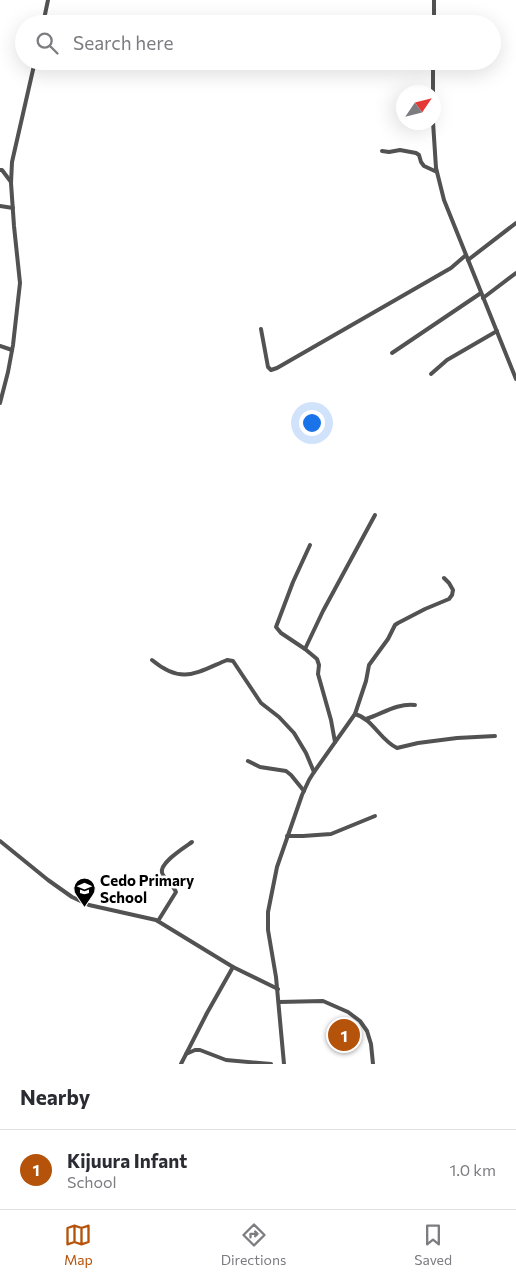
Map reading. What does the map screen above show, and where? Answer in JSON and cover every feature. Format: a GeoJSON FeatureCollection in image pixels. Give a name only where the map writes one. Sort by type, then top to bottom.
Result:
{"type":"FeatureCollection","features":[{"type":"Feature","properties":{"kind":"street"},"geometry":{"type":"LineString","coordinates":[[45,15],[48,0]]}},
{"type":"Feature","properties":{"kind":"street"},"geometry":{"type":"LineString","coordinates":[[434,0],[434,15]]}},
{"type":"Feature","properties":{"kind":"street"},"geometry":{"type":"LineString","coordinates":[[0,403],[12,350],[20,283],[13,208],[14,151],[33,70]]}},
{"type":"Feature","properties":{"kind":"street"},"geometry":{"type":"LineString","coordinates":[[433,70],[433,85]]}},
{"type":"Feature","properties":{"kind":"street"},"geometry":{"type":"LineString","coordinates":[[433,130],[436,172],[448,212],[516,379]]}},
{"type":"Feature","properties":{"kind":"street"},"geometry":{"type":"LineString","coordinates":[[382,151],[400,150],[416,153],[419,155],[422,164],[436,172]]}},
{"type":"Feature","properties":{"kind":"street"},"geometry":{"type":"LineString","coordinates":[[1,169],[12,183]]}},
{"type":"Feature","properties":{"kind":"street"},"geometry":{"type":"LineString","coordinates":[[0,206],[13,208]]}},
{"type":"Feature","properties":{"kind":"street"},"geometry":{"type":"LineString","coordinates":[[261,329],[268,367],[271,370],[451,268],[516,223]]}},
{"type":"Feature","properties":{"kind":"street"},"geometry":{"type":"LineString","coordinates":[[392,353],[516,273]]}},
{"type":"Feature","properties":{"kind":"street"},"geometry":{"type":"LineString","coordinates":[[431,374],[445,362],[497,331]]}},
{"type":"Feature","properties":{"kind":"street"},"geometry":{"type":"LineString","coordinates":[[0,346],[12,350]]}},
{"type":"Feature","properties":{"kind":"street"},"geometry":{"type":"LineString","coordinates":[[305,649],[323,611],[375,515]]}},
{"type":"Feature","properties":{"kind":"street"},"geometry":{"type":"LineString","coordinates":[[310,545],[293,582],[276,627],[281,633],[318,660],[318,674],[335,742]]}},
{"type":"Feature","properties":{"kind":"street"},"geometry":{"type":"LineString","coordinates":[[284,1064],[278,989],[268,938],[267,922],[277,868],[287,836],[304,791],[314,772],[355,714],[366,681],[369,665],[388,639],[395,625],[449,599],[453,590],[444,578]]}},
{"type":"Feature","properties":{"kind":"street"},"geometry":{"type":"LineString","coordinates":[[152,660],[166,671],[187,675],[196,674],[227,660],[233,662],[261,703],[279,717],[294,733],[306,753],[314,772]]}},
{"type":"Feature","properties":{"kind":"street"},"geometry":{"type":"LineString","coordinates":[[366,719],[397,706],[405,704],[415,705]]}},
{"type":"Feature","properties":{"kind":"street"},"geometry":{"type":"LineString","coordinates":[[355,714],[366,719],[389,743],[397,748],[457,738],[495,736]]}},
{"type":"Feature","properties":{"kind":"street"},"geometry":{"type":"LineString","coordinates":[[248,761],[260,767],[286,771],[304,791]]}},
{"type":"Feature","properties":{"kind":"street"},"geometry":{"type":"LineString","coordinates":[[287,836],[332,834],[375,816]]}},
{"type":"Feature","properties":{"kind":"street"},"geometry":{"type":"LineString","coordinates":[[0,841],[65,893],[80,901],[101,908],[148,917],[158,921],[233,968],[278,989]]}},
{"type":"Feature","properties":{"kind":"street"},"geometry":{"type":"LineString","coordinates":[[158,921],[176,892],[163,875],[163,867],[174,855],[192,842]]}},
{"type":"Feature","properties":{"kind":"street"},"geometry":{"type":"LineString","coordinates":[[181,1064],[207,1012],[233,968]]}},
{"type":"Feature","properties":{"kind":"street"},"geometry":{"type":"LineString","coordinates":[[279,1002],[323,1001],[348,1012],[360,1021],[367,1031],[371,1044],[373,1064]]}},
{"type":"Feature","properties":{"kind":"street"},"geometry":{"type":"LineString","coordinates":[[186,1054],[200,1050],[226,1060],[271,1064]]}},
{"type":"Feature","properties":{"kind":"place","name":"Cedo Primary School"},"geometry":{"type":"Point","coordinates":[84,908]}},
{"type":"Feature","properties":{"kind":"place","name":"Kijuura Infant"},"geometry":{"type":"Point","coordinates":[344,1035]}}]}
